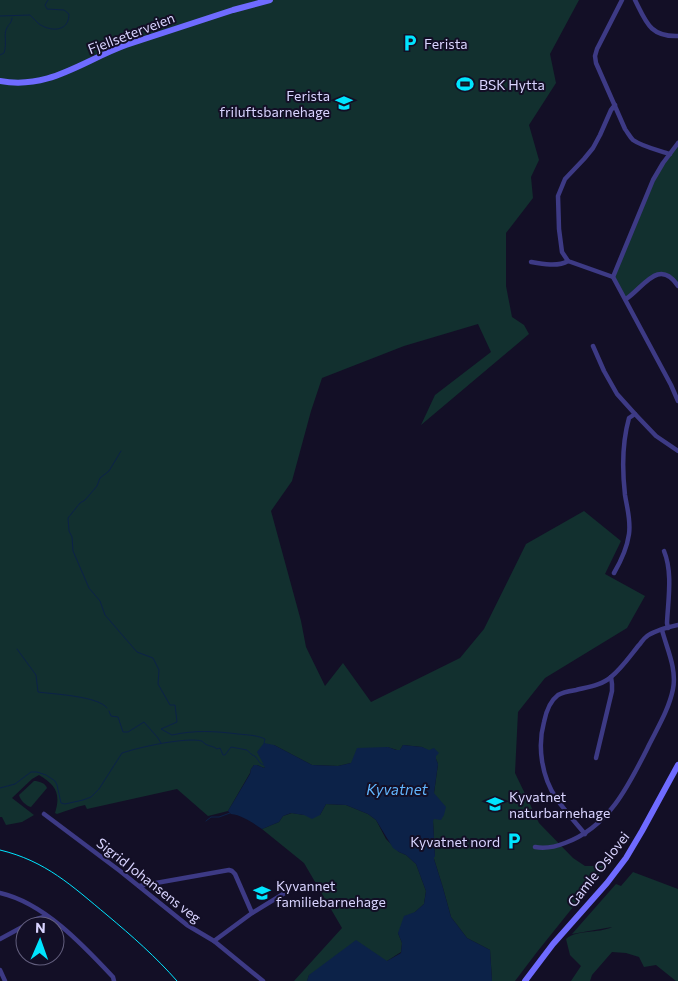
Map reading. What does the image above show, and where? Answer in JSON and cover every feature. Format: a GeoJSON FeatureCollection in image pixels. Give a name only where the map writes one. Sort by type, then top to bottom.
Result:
{"type":"FeatureCollection","features":[{"type":"Feature","properties":{"kind":"street","name":"Fjellseterveien"},"geometry":{"type":"LineString","coordinates":[[0,81],[24,84],[34,83],[126,45],[270,0]]}},
{"type":"Feature","properties":{"kind":"street"},"geometry":{"type":"LineString","coordinates":[[622,0],[597,49],[596,63],[626,129],[633,140],[670,154]]}},
{"type":"Feature","properties":{"kind":"street"},"geometry":{"type":"LineString","coordinates":[[635,0],[651,29],[662,34],[678,36]]}},
{"type":"Feature","properties":{"kind":"street"},"geometry":{"type":"LineString","coordinates":[[615,105],[593,148],[565,179],[558,196],[562,252],[568,261],[613,277],[678,401]]}},
{"type":"Feature","properties":{"kind":"street"},"geometry":{"type":"LineString","coordinates":[[613,277],[653,180],[678,143]]}},
{"type":"Feature","properties":{"kind":"street"},"geometry":{"type":"LineString","coordinates":[[531,262],[539,264],[564,264],[568,261]]}},
{"type":"Feature","properties":{"kind":"street"},"geometry":{"type":"LineString","coordinates":[[626,300],[652,276],[657,274],[666,275],[673,279],[678,286]]}},
{"type":"Feature","properties":{"kind":"street"},"geometry":{"type":"LineString","coordinates":[[593,346],[608,380],[617,394],[656,436],[678,451]]}},
{"type":"Feature","properties":{"kind":"street"},"geometry":{"type":"LineString","coordinates":[[614,574],[622,557],[629,532],[629,512],[625,497],[622,461],[625,433],[629,418],[635,414]]}},
{"type":"Feature","properties":{"kind":"street"},"geometry":{"type":"LineString","coordinates":[[664,551],[668,560],[669,571],[666,623],[668,628]]}},
{"type":"Feature","properties":{"kind":"street"},"geometry":{"type":"LineString","coordinates":[[585,834],[555,797],[545,774],[541,747],[542,726],[549,706],[557,696],[568,691],[603,682],[611,677],[646,636],[678,624]]}},
{"type":"Feature","properties":{"kind":"street"},"geometry":{"type":"LineString","coordinates":[[535,847],[557,846],[585,834],[605,816],[632,780],[666,711],[673,688],[671,660],[662,630]]}},
{"type":"Feature","properties":{"kind":"street"},"geometry":{"type":"LineString","coordinates":[[596,758],[612,692],[611,677]]}},
{"type":"Feature","properties":{"kind":"street","name":"Gamle Oslovei"},"geometry":{"type":"LineString","coordinates":[[525,981],[553,944],[607,883],[626,858],[678,765]]}},
{"type":"Feature","properties":{"kind":"street","name":"Sigrid Johansens veg"},"geometry":{"type":"LineString","coordinates":[[44,814],[187,925],[214,941],[263,981]]}},
{"type":"Feature","properties":{"kind":"street"},"geometry":{"type":"LineString","coordinates":[[139,886],[229,870],[235,874],[252,913]]}},
{"type":"Feature","properties":{"kind":"street"},"geometry":{"type":"LineString","coordinates":[[214,941],[252,913],[288,891]]}},
{"type":"Feature","properties":{"kind":"street"},"geometry":{"type":"LineString","coordinates":[[0,893],[30,904],[47,916]]}},
{"type":"Feature","properties":{"kind":"street"},"geometry":{"type":"LineString","coordinates":[[65,930],[95,958],[113,977],[114,981]]}},
{"type":"Feature","properties":{"kind":"street"},"geometry":{"type":"LineString","coordinates":[[0,939],[15,931]]}},
{"type":"Feature","properties":{"kind":"street"},"geometry":{"type":"LineString","coordinates":[[0,970],[6,981]]}},
{"type":"Feature","properties":{"kind":"green space"},"geometry":{"type":"Polygon","coordinates":[[[0,0],[579,0],[550,54],[556,83],[529,125],[539,160],[531,177],[533,198],[506,233],[506,286],[512,317],[524,325],[529,334],[421,425],[435,395],[491,352],[478,324],[404,346],[322,378],[292,481],[271,511],[301,621],[306,647],[325,686],[343,663],[371,702],[460,658],[484,629],[526,544],[584,511],[621,541],[605,574],[645,596],[627,628],[545,678],[518,712],[515,773],[539,823],[573,858],[585,866],[606,866],[515,981],[492,981],[490,950],[467,938],[451,917],[434,859],[434,793],[438,764],[436,756],[422,747],[403,745],[400,750],[397,750],[387,747],[351,763],[338,766],[312,765],[274,745],[265,767],[254,765],[228,811],[208,816],[177,789],[87,809],[85,805],[57,814],[55,813],[57,806],[56,791],[50,782],[39,775],[12,798],[34,815],[22,822],[6,825],[2,817],[0,817],[0,0]]]}},
{"type":"Feature","properties":{"kind":"green space"},"geometry":{"type":"Polygon","coordinates":[[[678,143],[678,285],[673,279],[657,274],[626,299],[613,277],[653,180],[678,143]]]}},
{"type":"Feature","properties":{"kind":"green space"},"geometry":{"type":"Polygon","coordinates":[[[34,781],[42,783],[47,788],[31,807],[23,802],[19,795],[34,781]]]}},
{"type":"Feature","properties":{"kind":"green space"},"geometry":{"type":"Polygon","coordinates":[[[326,804],[346,805],[368,814],[376,820],[386,839],[399,852],[406,855],[416,864],[426,891],[424,904],[398,933],[402,943],[401,952],[387,961],[309,975],[307,981],[294,981],[342,928],[304,863],[262,829],[279,822],[283,816],[292,813],[320,815],[326,804]]]}},
{"type":"Feature","properties":{"kind":"green space"},"geometry":{"type":"Polygon","coordinates":[[[633,872],[678,889],[678,981],[656,965],[644,967],[639,957],[626,953],[612,952],[592,975],[590,981],[571,981],[581,966],[570,955],[566,939],[576,934],[612,927],[572,934],[616,884],[621,886],[633,872]]]}},
{"type":"Feature","properties":{"kind":"water","name":"Kyvatnet"},"geometry":{"type":"Polygon","coordinates":[[[264,743],[274,745],[312,765],[338,766],[351,763],[357,748],[388,747],[400,750],[403,745],[422,747],[429,750],[434,748],[439,753],[436,756],[438,764],[434,793],[446,807],[441,820],[434,819],[433,821],[434,859],[451,917],[467,938],[490,950],[492,981],[307,981],[309,975],[356,940],[387,961],[401,953],[402,943],[398,933],[404,916],[415,912],[424,904],[426,891],[416,864],[406,855],[393,848],[376,820],[368,814],[346,805],[326,804],[320,815],[312,819],[304,815],[291,813],[283,816],[279,822],[262,829],[243,818],[231,814],[228,811],[250,774],[251,769],[254,765],[265,767],[257,752],[264,743]]]}},
{"type":"Feature","properties":{"kind":"waterway"},"geometry":{"type":"LineString","coordinates":[[0,16],[30,15],[44,27],[59,29],[66,24],[69,14],[64,10],[47,9],[45,5],[48,0]]}},
{"type":"Feature","properties":{"kind":"waterway"},"geometry":{"type":"LineString","coordinates":[[0,55],[4,53],[5,32],[12,18]]}},
{"type":"Feature","properties":{"kind":"waterway"},"geometry":{"type":"LineString","coordinates":[[121,451],[109,471],[100,478],[97,486],[68,518],[73,551],[89,588],[100,601],[105,615],[137,652],[153,658],[159,670],[158,684],[170,705],[175,705],[177,722],[161,729],[172,735],[205,731],[252,735],[265,739],[264,743]]}},
{"type":"Feature","properties":{"kind":"waterway"},"geometry":{"type":"LineString","coordinates":[[17,649],[36,675],[38,692],[85,698],[102,704],[107,708]]}},
{"type":"Feature","properties":{"kind":"waterway"},"geometry":{"type":"LineString","coordinates":[[109,711],[111,716],[118,717],[123,732],[128,732],[144,722],[161,743]]}},
{"type":"Feature","properties":{"kind":"waterway"},"geometry":{"type":"LineString","coordinates":[[0,788],[15,784],[31,772],[37,772],[55,781],[61,803],[65,804],[83,800],[91,797],[99,789],[122,753],[185,740],[202,741],[217,749],[220,748],[223,755],[231,747],[247,750],[265,766]]}},
{"type":"Feature","properties":{"kind":"waterway"},"geometry":{"type":"LineString","coordinates":[[206,821],[211,817],[219,817],[230,813]]}},
{"type":"Feature","properties":{"kind":"tram line"},"geometry":{"type":"LineString","coordinates":[[0,850],[31,861],[58,876],[135,939],[177,981]]}},
{"type":"Feature","properties":{"kind":"place","name":"Ferista"},"geometry":{"type":"Point","coordinates":[410,43]}},
{"type":"Feature","properties":{"kind":"place","name":"BSK Hytta"},"geometry":{"type":"Point","coordinates":[465,84]}},
{"type":"Feature","properties":{"kind":"place","name":"Ferista friluftsbarnehage"},"geometry":{"type":"Point","coordinates":[344,103]}},
{"type":"Feature","properties":{"kind":"place","name":"Kyvatnet naturbarnehage"},"geometry":{"type":"Point","coordinates":[495,804]}},
{"type":"Feature","properties":{"kind":"place","name":"Kyvatnet nord"},"geometry":{"type":"Point","coordinates":[514,841]}},
{"type":"Feature","properties":{"kind":"place","name":"Kyvannet familiebarnehage"},"geometry":{"type":"Point","coordinates":[262,893]}}]}
